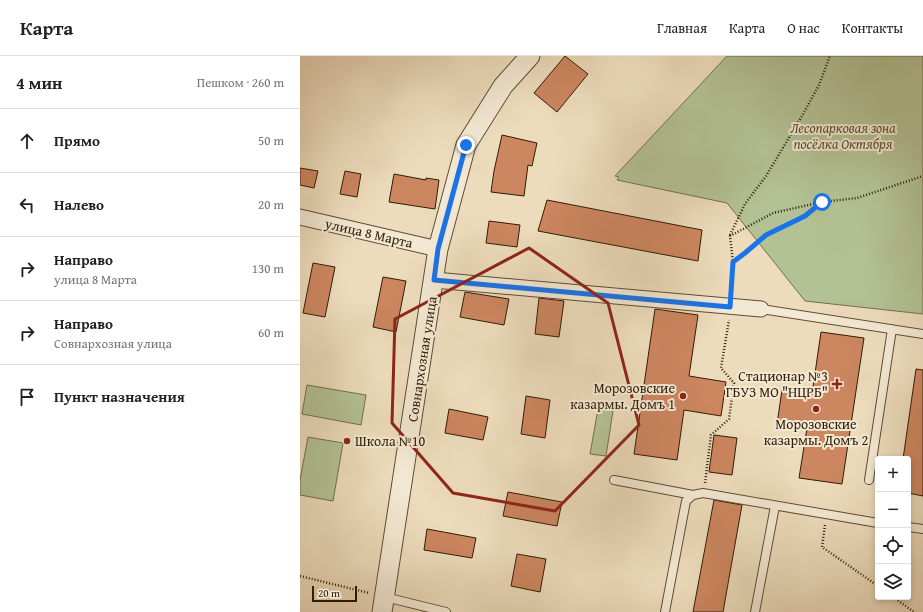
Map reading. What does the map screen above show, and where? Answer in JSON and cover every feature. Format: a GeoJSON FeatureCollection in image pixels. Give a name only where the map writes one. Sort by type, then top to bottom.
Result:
{"type":"FeatureCollection","features":[{"type":"Feature","properties":{"kind":"street","name":"Совнархозная улица"},"geometry":{"type":"LineString","coordinates":[[384,604],[438,249],[466,145],[503,86],[530,56]]}},
{"type":"Feature","properties":{"kind":"street","name":"улица 8 Марта"},"geometry":{"type":"LineString","coordinates":[[300,217],[438,249]]}},
{"type":"Feature","properties":{"kind":"street"},"geometry":{"type":"LineString","coordinates":[[434,280],[761,309]]}},
{"type":"Feature","properties":{"kind":"lane"},"geometry":{"type":"LineString","coordinates":[[761,309],[923,334]]}},
{"type":"Feature","properties":{"kind":"lane"},"geometry":{"type":"LineString","coordinates":[[869,480],[892,329]]}},
{"type":"Feature","properties":{"kind":"lane"},"geometry":{"type":"LineString","coordinates":[[614,480],[693,495],[703,493],[875,522]]}},
{"type":"Feature","properties":{"kind":"lane"},"geometry":{"type":"LineString","coordinates":[[665,612],[686,501],[693,495]]}},
{"type":"Feature","properties":{"kind":"lane"},"geometry":{"type":"LineString","coordinates":[[755,612],[775,506]]}},
{"type":"Feature","properties":{"kind":"lane"},"geometry":{"type":"LineString","coordinates":[[911,527],[923,529]]}},
{"type":"Feature","properties":{"kind":"lane"},"geometry":{"type":"LineString","coordinates":[[384,604],[446,612]]}},
{"type":"Feature","properties":{"kind":"path"},"geometry":{"type":"LineString","coordinates":[[703,493],[711,435],[729,419],[734,383],[722,368],[730,307],[733,262],[730,236],[745,204],[766,176],[802,116],[819,85],[830,56]]}},
{"type":"Feature","properties":{"kind":"path"},"geometry":{"type":"LineString","coordinates":[[730,236],[773,213],[822,202],[857,198],[923,176]]}},
{"type":"Feature","properties":{"kind":"path"},"geometry":{"type":"LineString","coordinates":[[733,262],[766,235],[805,216],[822,202]]}},
{"type":"Feature","properties":{"kind":"path"},"geometry":{"type":"LineString","coordinates":[[826,514],[822,547],[875,584]]}},
{"type":"Feature","properties":{"kind":"path"},"geometry":{"type":"LineString","coordinates":[[300,576],[384,604]]}},
{"type":"Feature","properties":{"kind":"path"},"geometry":{"type":"LineString","coordinates":[[897,600],[914,612]]}},
{"type":"Feature","properties":{"kind":"highlighted area"},"geometry":{"type":"Polygon","coordinates":[[[529,248],[608,303],[639,425],[555,511],[453,493],[392,423],[395,319],[529,248]]]}},
{"type":"Feature","properties":{"kind":"green space","name":"Лесопарковая зона посёлка Октября"},"geometry":{"type":"Polygon","coordinates":[[[727,56],[923,56],[923,314],[805,301],[727,203],[617,180],[619,177],[615,176],[727,56]]]}},
{"type":"Feature","properties":{"kind":"green space"},"geometry":{"type":"Polygon","coordinates":[[[307,385],[366,395],[361,425],[302,414],[307,385]]]}},
{"type":"Feature","properties":{"kind":"green space"},"geometry":{"type":"Polygon","coordinates":[[[598,409],[613,411],[606,456],[590,454],[598,409]]]}},
{"type":"Feature","properties":{"kind":"green space"},"geometry":{"type":"Polygon","coordinates":[[[308,437],[343,443],[333,501],[300,495],[300,480],[308,437]]]}},
{"type":"Feature","properties":{"kind":"building"},"geometry":{"type":"Polygon","coordinates":[[[565,56],[588,74],[557,112],[534,93],[565,56]]]}},
{"type":"Feature","properties":{"kind":"building"},"geometry":{"type":"Polygon","coordinates":[[[502,135],[537,143],[532,166],[528,165],[524,196],[491,192],[502,135]]]}},
{"type":"Feature","properties":{"kind":"building"},"geometry":{"type":"Polygon","coordinates":[[[300,168],[318,171],[314,188],[300,185],[300,168]]]}},
{"type":"Feature","properties":{"kind":"building"},"geometry":{"type":"Polygon","coordinates":[[[345,171],[361,174],[357,197],[340,194],[345,171]]]}},
{"type":"Feature","properties":{"kind":"building"},"geometry":{"type":"Polygon","coordinates":[[[394,174],[426,180],[426,178],[439,180],[435,209],[389,202],[394,174]]]}},
{"type":"Feature","properties":{"kind":"building"},"geometry":{"type":"Polygon","coordinates":[[[547,200],[702,230],[698,261],[538,231],[547,200]]]}},
{"type":"Feature","properties":{"kind":"building"},"geometry":{"type":"Polygon","coordinates":[[[489,221],[520,225],[517,247],[486,243],[489,221]]]}},
{"type":"Feature","properties":{"kind":"building"},"geometry":{"type":"Polygon","coordinates":[[[313,263],[335,267],[325,317],[303,313],[313,263]]]}},
{"type":"Feature","properties":{"kind":"building"},"geometry":{"type":"Polygon","coordinates":[[[383,277],[406,281],[396,332],[373,327],[383,277]]]}},
{"type":"Feature","properties":{"kind":"building"},"geometry":{"type":"Polygon","coordinates":[[[465,292],[509,299],[504,325],[460,317],[465,292]]]}},
{"type":"Feature","properties":{"kind":"building"},"geometry":{"type":"Polygon","coordinates":[[[539,298],[564,301],[559,337],[535,334],[539,298]]]}},
{"type":"Feature","properties":{"kind":"building","name":"Морозовские казармы. Домъ 1"},"geometry":{"type":"Polygon","coordinates":[[[655,309],[698,315],[689,376],[726,382],[721,416],[684,410],[677,460],[634,454],[655,309]]]}},
{"type":"Feature","properties":{"kind":"building","name":"Морозовские казармы. Домъ 2"},"geometry":{"type":"Polygon","coordinates":[[[821,332],[864,338],[842,484],[799,478],[807,428],[777,424],[782,390],[812,394],[821,332]]]}},
{"type":"Feature","properties":{"kind":"building"},"geometry":{"type":"Polygon","coordinates":[[[916,369],[923,370],[923,496],[911,494],[911,456],[903,456],[916,369]]]}},
{"type":"Feature","properties":{"kind":"building"},"geometry":{"type":"Polygon","coordinates":[[[526,396],[550,400],[545,438],[521,434],[526,396]]]}},
{"type":"Feature","properties":{"kind":"building"},"geometry":{"type":"Polygon","coordinates":[[[449,409],[488,417],[483,440],[445,433],[449,409]]]}},
{"type":"Feature","properties":{"kind":"building"},"geometry":{"type":"Polygon","coordinates":[[[714,435],[737,438],[732,475],[709,472],[714,435]]]}},
{"type":"Feature","properties":{"kind":"building"},"geometry":{"type":"Polygon","coordinates":[[[508,492],[562,502],[557,526],[503,516],[508,492]]]}},
{"type":"Feature","properties":{"kind":"building"},"geometry":{"type":"Polygon","coordinates":[[[714,500],[742,505],[723,612],[693,612],[714,500]]]}},
{"type":"Feature","properties":{"kind":"building"},"geometry":{"type":"Polygon","coordinates":[[[427,529],[476,538],[472,558],[424,550],[427,529]]]}},
{"type":"Feature","properties":{"kind":"building"},"geometry":{"type":"Polygon","coordinates":[[[517,554],[546,559],[540,592],[511,586],[517,554]]]}},
{"type":"Feature","properties":{"kind":"place","name":"Стационар №3 ГБУЗ МО \"НЦРБ\""},"geometry":{"type":"Point","coordinates":[837,384]}},
{"type":"Feature","properties":{"kind":"place","name":"Морозовские казармы. Домъ 1"},"geometry":{"type":"Point","coordinates":[683,396]}},
{"type":"Feature","properties":{"kind":"place","name":"Морозовские казармы. Домъ 2"},"geometry":{"type":"Point","coordinates":[816,409]}},
{"type":"Feature","properties":{"kind":"place","name":"Школа №10"},"geometry":{"type":"Point","coordinates":[347,441]}},
{"type":"Feature","properties":{"kind":"route"},"geometry":{"type":"LineString","coordinates":[[466,145],[438,249],[434,280],[730,307],[733,262],[766,235],[805,216],[822,202]]}}]}
